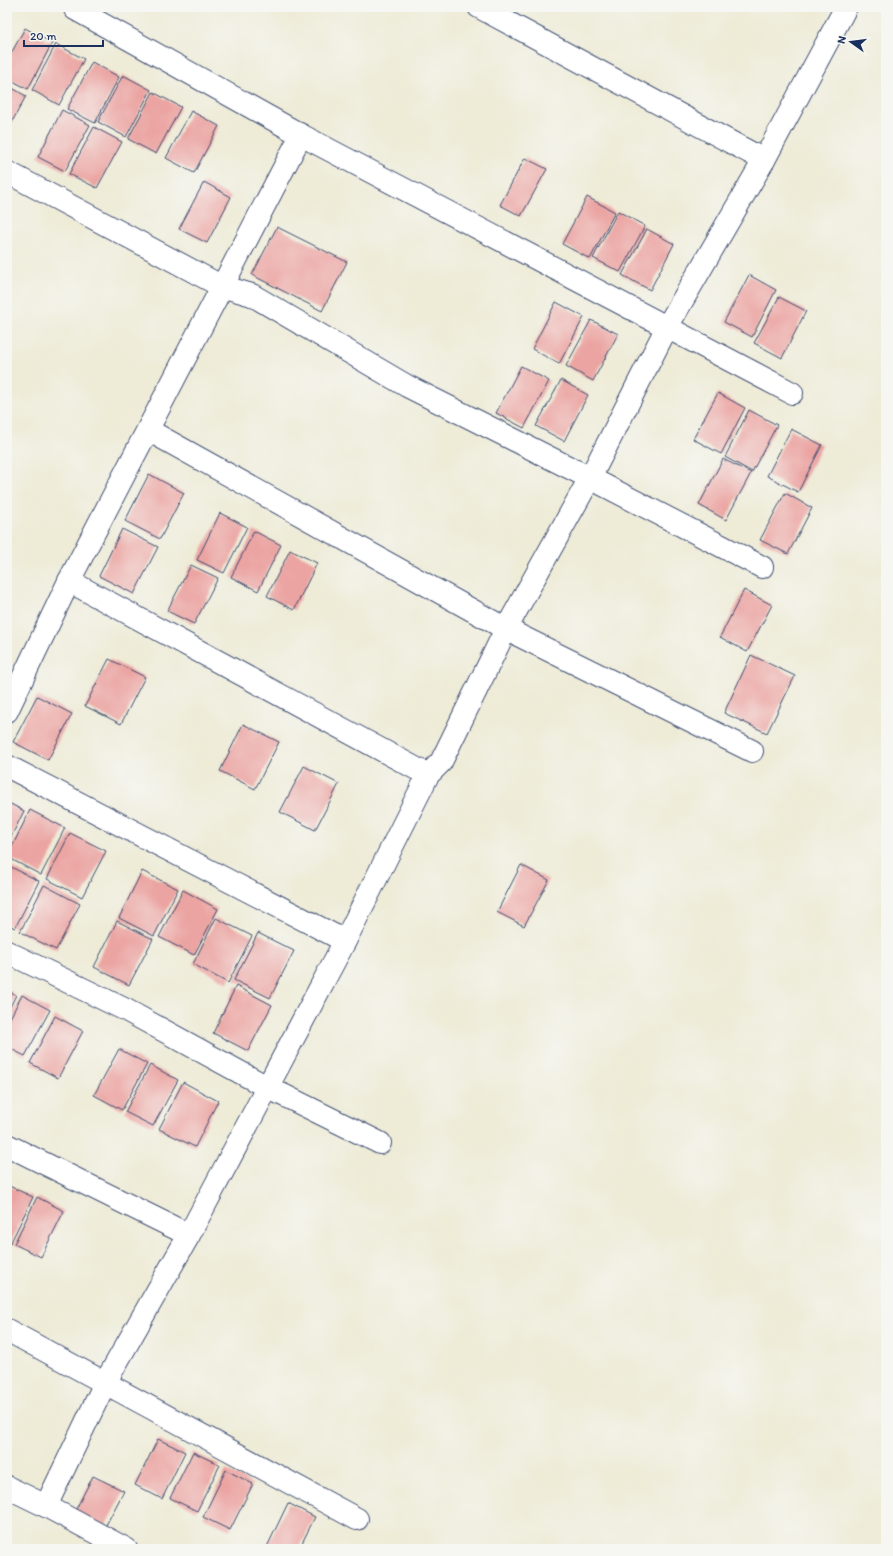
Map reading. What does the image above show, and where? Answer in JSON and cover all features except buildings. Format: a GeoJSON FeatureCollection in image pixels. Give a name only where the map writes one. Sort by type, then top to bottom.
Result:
{"type":"FeatureCollection","features":[{"type":"Feature","properties":{"kind":"street"},"geometry":{"type":"LineString","coordinates":[[479,7],[764,160]]}},
{"type":"Feature","properties":{"kind":"street"},"geometry":{"type":"LineString","coordinates":[[46,1506],[106,1383],[188,1235],[345,941],[428,775],[441,762],[506,629],[590,478],[667,327],[764,160],[846,7]]}},
{"type":"Feature","properties":{"kind":"street"},"geometry":{"type":"LineString","coordinates":[[75,9],[300,135],[792,393]]}},
{"type":"Feature","properties":{"kind":"street"},"geometry":{"type":"LineString","coordinates":[[7,711],[69,581],[300,135]]}},
{"type":"Feature","properties":{"kind":"street"},"geometry":{"type":"LineString","coordinates":[[7,172],[221,286],[252,296],[408,386],[590,478],[762,568]]}},
{"type":"Feature","properties":{"kind":"street"},"geometry":{"type":"LineString","coordinates":[[148,430],[506,629],[752,751]]}},
{"type":"Feature","properties":{"kind":"street"},"geometry":{"type":"LineString","coordinates":[[69,581],[428,775]]}},
{"type":"Feature","properties":{"kind":"street"},"geometry":{"type":"LineString","coordinates":[[7,766],[345,941]]}},
{"type":"Feature","properties":{"kind":"street"},"geometry":{"type":"LineString","coordinates":[[7,952],[126,1010],[267,1087],[380,1143]]}},
{"type":"Feature","properties":{"kind":"street"},"geometry":{"type":"LineString","coordinates":[[7,1146],[188,1235]]}},
{"type":"Feature","properties":{"kind":"street"},"geometry":{"type":"LineString","coordinates":[[7,1330],[357,1519]]}},
{"type":"Feature","properties":{"kind":"street"},"geometry":{"type":"LineString","coordinates":[[7,1487],[126,1549]]}}]}
